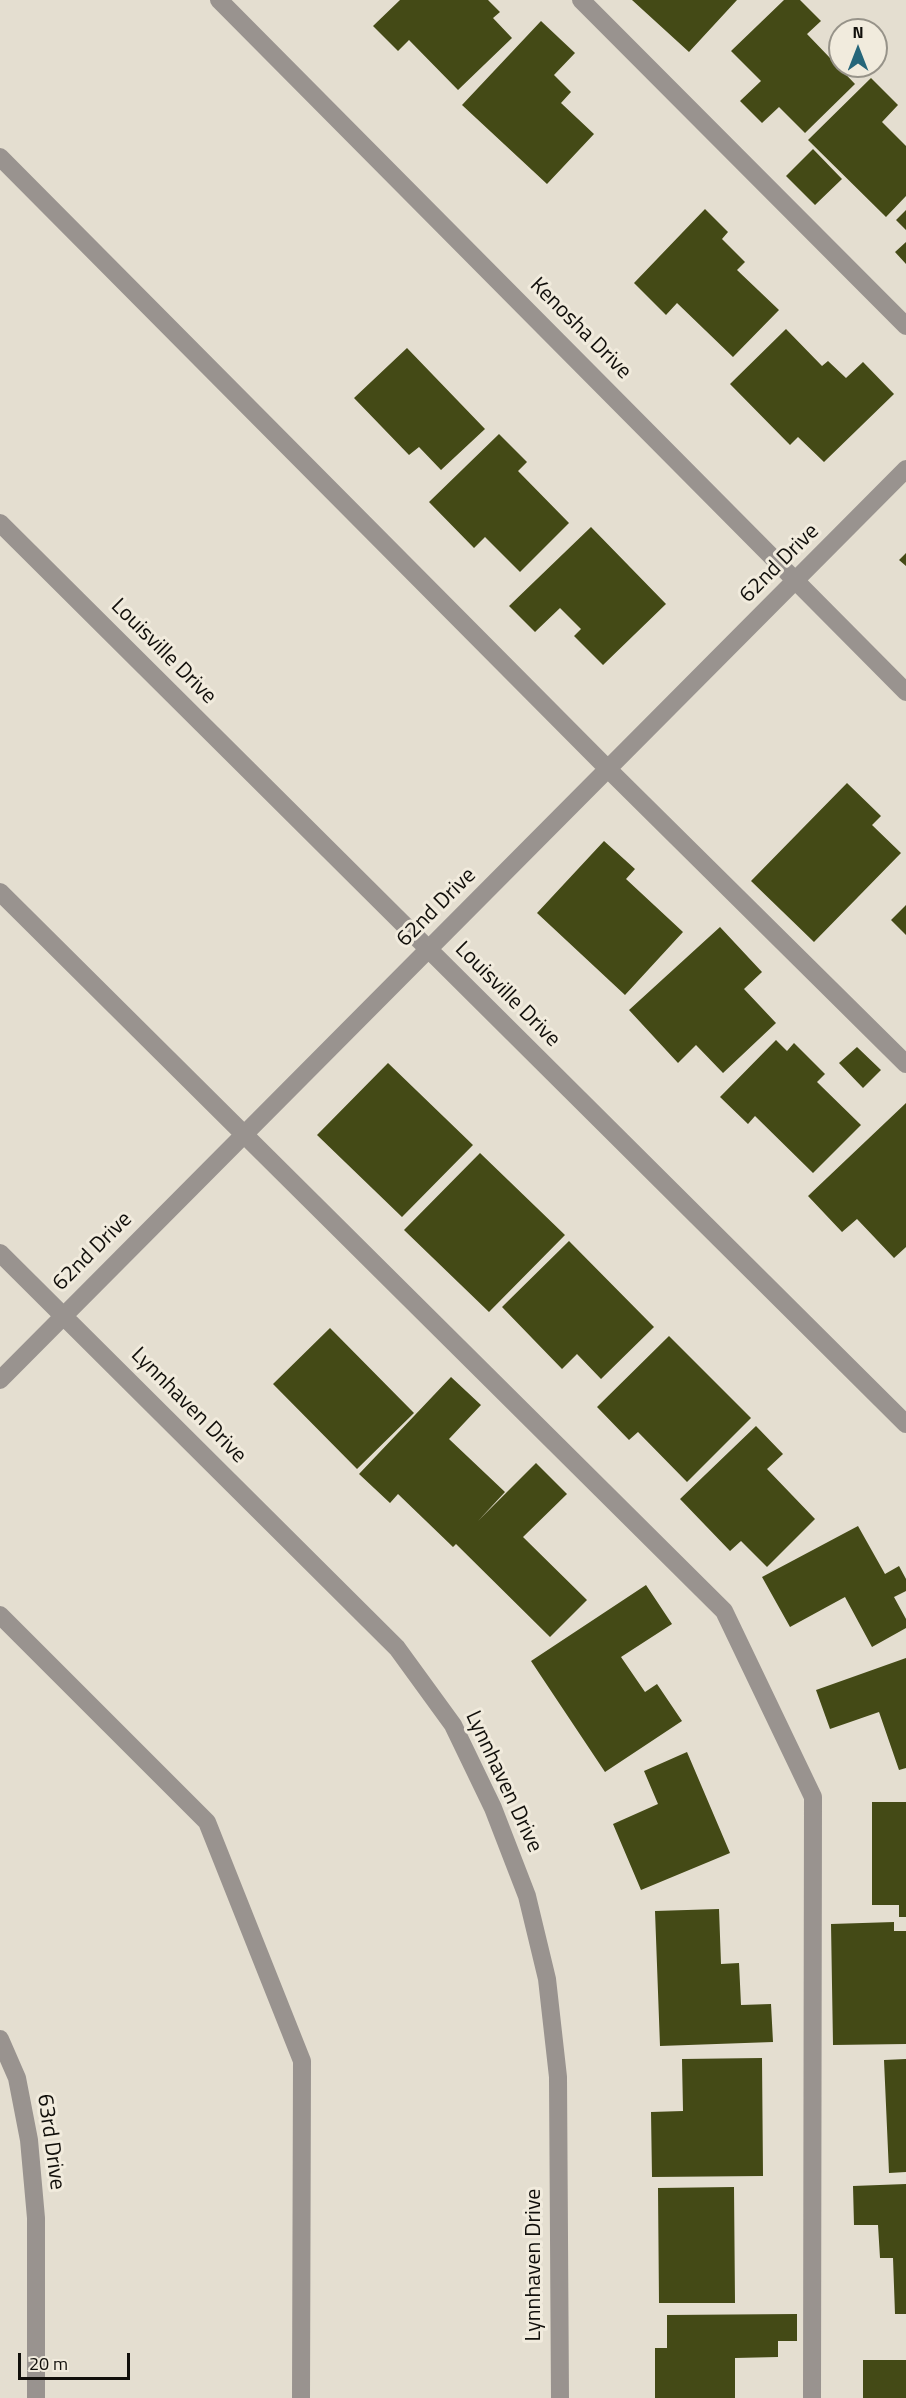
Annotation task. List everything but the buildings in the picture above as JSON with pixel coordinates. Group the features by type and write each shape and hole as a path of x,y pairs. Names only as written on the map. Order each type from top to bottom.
{"street":[{"name":"Kenosha Drive","path":"219,0 906,692"},
{"path":"581,0 906,326"},
{"path":"0,157 609,770 906,1064"},
{"name":"62nd Drive","path":"0,1380 906,469"},
{"name":"Louisville Drive","path":"0,523 906,1424"},
{"path":"0,892 724,1611 813,1797 812,2398"},
{"name":"Lynnhaven Drive","path":"0,1253 397,1648 453,1725 494,1808 527,1896 549,2001 558,2077 560,2398"},
{"path":"0,1615 207,1822 303,2061 301,2398"},
{"name":"63rd Drive","path":"0,2040 17,2078 29,2140 36,2218 36,2398"}]}
